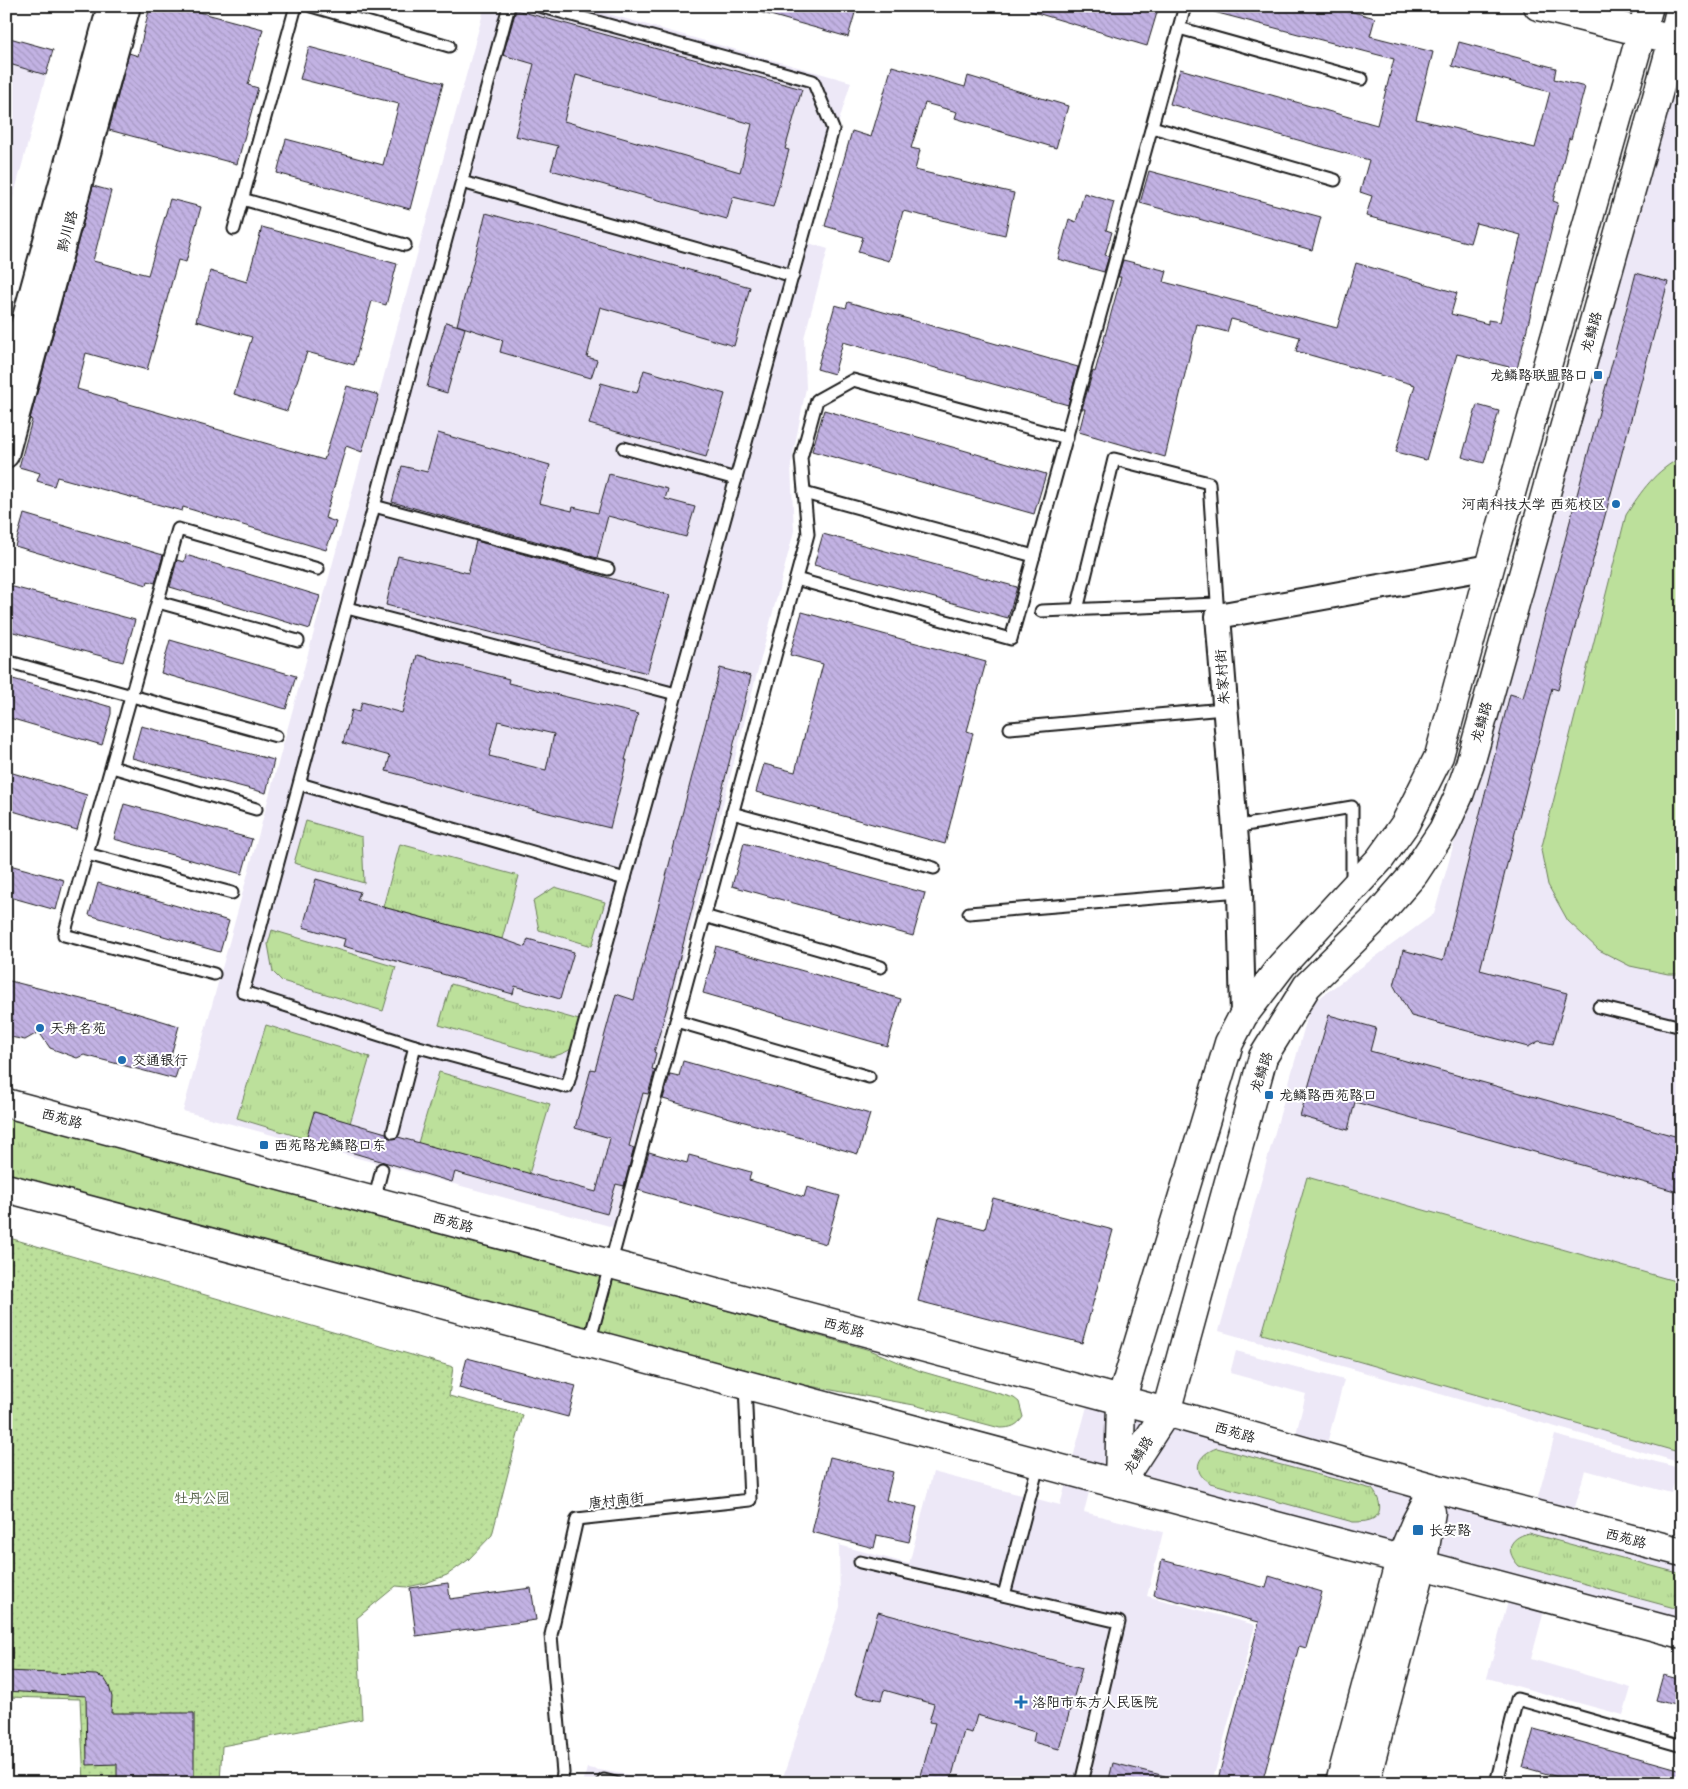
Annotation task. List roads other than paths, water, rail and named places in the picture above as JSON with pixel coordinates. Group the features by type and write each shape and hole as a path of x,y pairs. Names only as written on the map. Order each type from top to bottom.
{"main road":[{"path":"1538,6 1646,19 1677,42"},
{"name":"龙鳞路","path":"1119,1484 1166,1412 1263,1057 1307,986 1372,922 1414,874 1443,830 1461,787 1677,42 1676,9"},
{"name":"龙鳞路","path":"1119,1484 1121,1401 1229,1043 1243,1016 1282,965 1380,859 1405,824 1439,756 1490,566 1646,19"},
{"name":"西苑路","path":"6,1103 1166,1412 1434,1488 1682,1552"},
{"path":"6,1188 1682,1634"},
{"path":"1365,1783 1411,1563 1416,1522 1434,1488"},
{"path":"1340,1783 1411,1563"}],"street":[{"name":"黔川路","path":"6,387 110,6"},
{"name":"黔川路","path":"6,455 128,6"},
{"path":"1217,610 1490,566"},
{"name":"朱家村街","path":"1217,610 1240,891 1243,1016"}],"lane":[{"path":"234,230 296,6"},
{"path":"311,6 449,46"},
{"path":"509,6 244,992 414,1046 567,1087 833,129 813,82 539,6"},
{"path":"796,579 1011,639 1185,6"},
{"path":"1179,28 1362,79"},
{"path":"1152,127 1335,180"},
{"path":"462,182 793,276"},
{"path":"242,199 405,245"},
{"path":"589,1343 808,534 801,458 817,400 853,380 1067,438"},
{"path":"624,448 736,479"},
{"path":"1041,611 1217,610 1209,483 1114,459 1077,610"},
{"path":"804,493 1034,556"},
{"path":"374,506 608,569"},
{"path":"214,974 64,936 178,529 318,569"},
{"path":"158,602 298,641"},
{"path":"347,608 676,694"},
{"path":"6,661 276,736"},
{"path":"1010,728 1224,709"},
{"path":"112,767 256,809"},
{"path":"300,784 625,879"},
{"path":"1234,827 1352,806 1352,891"},
{"path":"732,813 934,868"},
{"path":"87,854 232,893"},
{"path":"969,913 1240,891"},
{"path":"704,916 881,967"},
{"path":"1599,1007 1682,1028"},
{"path":"676,1021 869,1077"},
{"path":"393,1132 414,1046"},
{"path":"374,1201 382,1169"},
{"name":"唐村南街","path":"561,1783 563,1773 551,1634 578,1519 750,1500 745,1384"},
{"path":"1004,1595 1039,1462"},
{"path":"860,1562 1119,1622 1081,1783"},
{"path":"1496,1783 1516,1700 1682,1746"}],"place":[{"name":"龙鳞路联盟路口","path":"1598,375"},
{"name":"河南科技大学 西苑校区","path":"1616,504"},
{"name":"天舟名苑","path":"40,1028"},
{"name":"交通银行","path":"122,1060"},
{"name":"龙鳞路西苑路口","path":"1269,1095"},
{"name":"西苑路龙鳞路口东","path":"264,1145"},
{"name":"长安路","path":"1418,1530"},
{"name":"洛阳市东方人民医院","path":"1021,1702"}],"park label":[{"name":"牡丹公园","path":"202,1498"}]}
